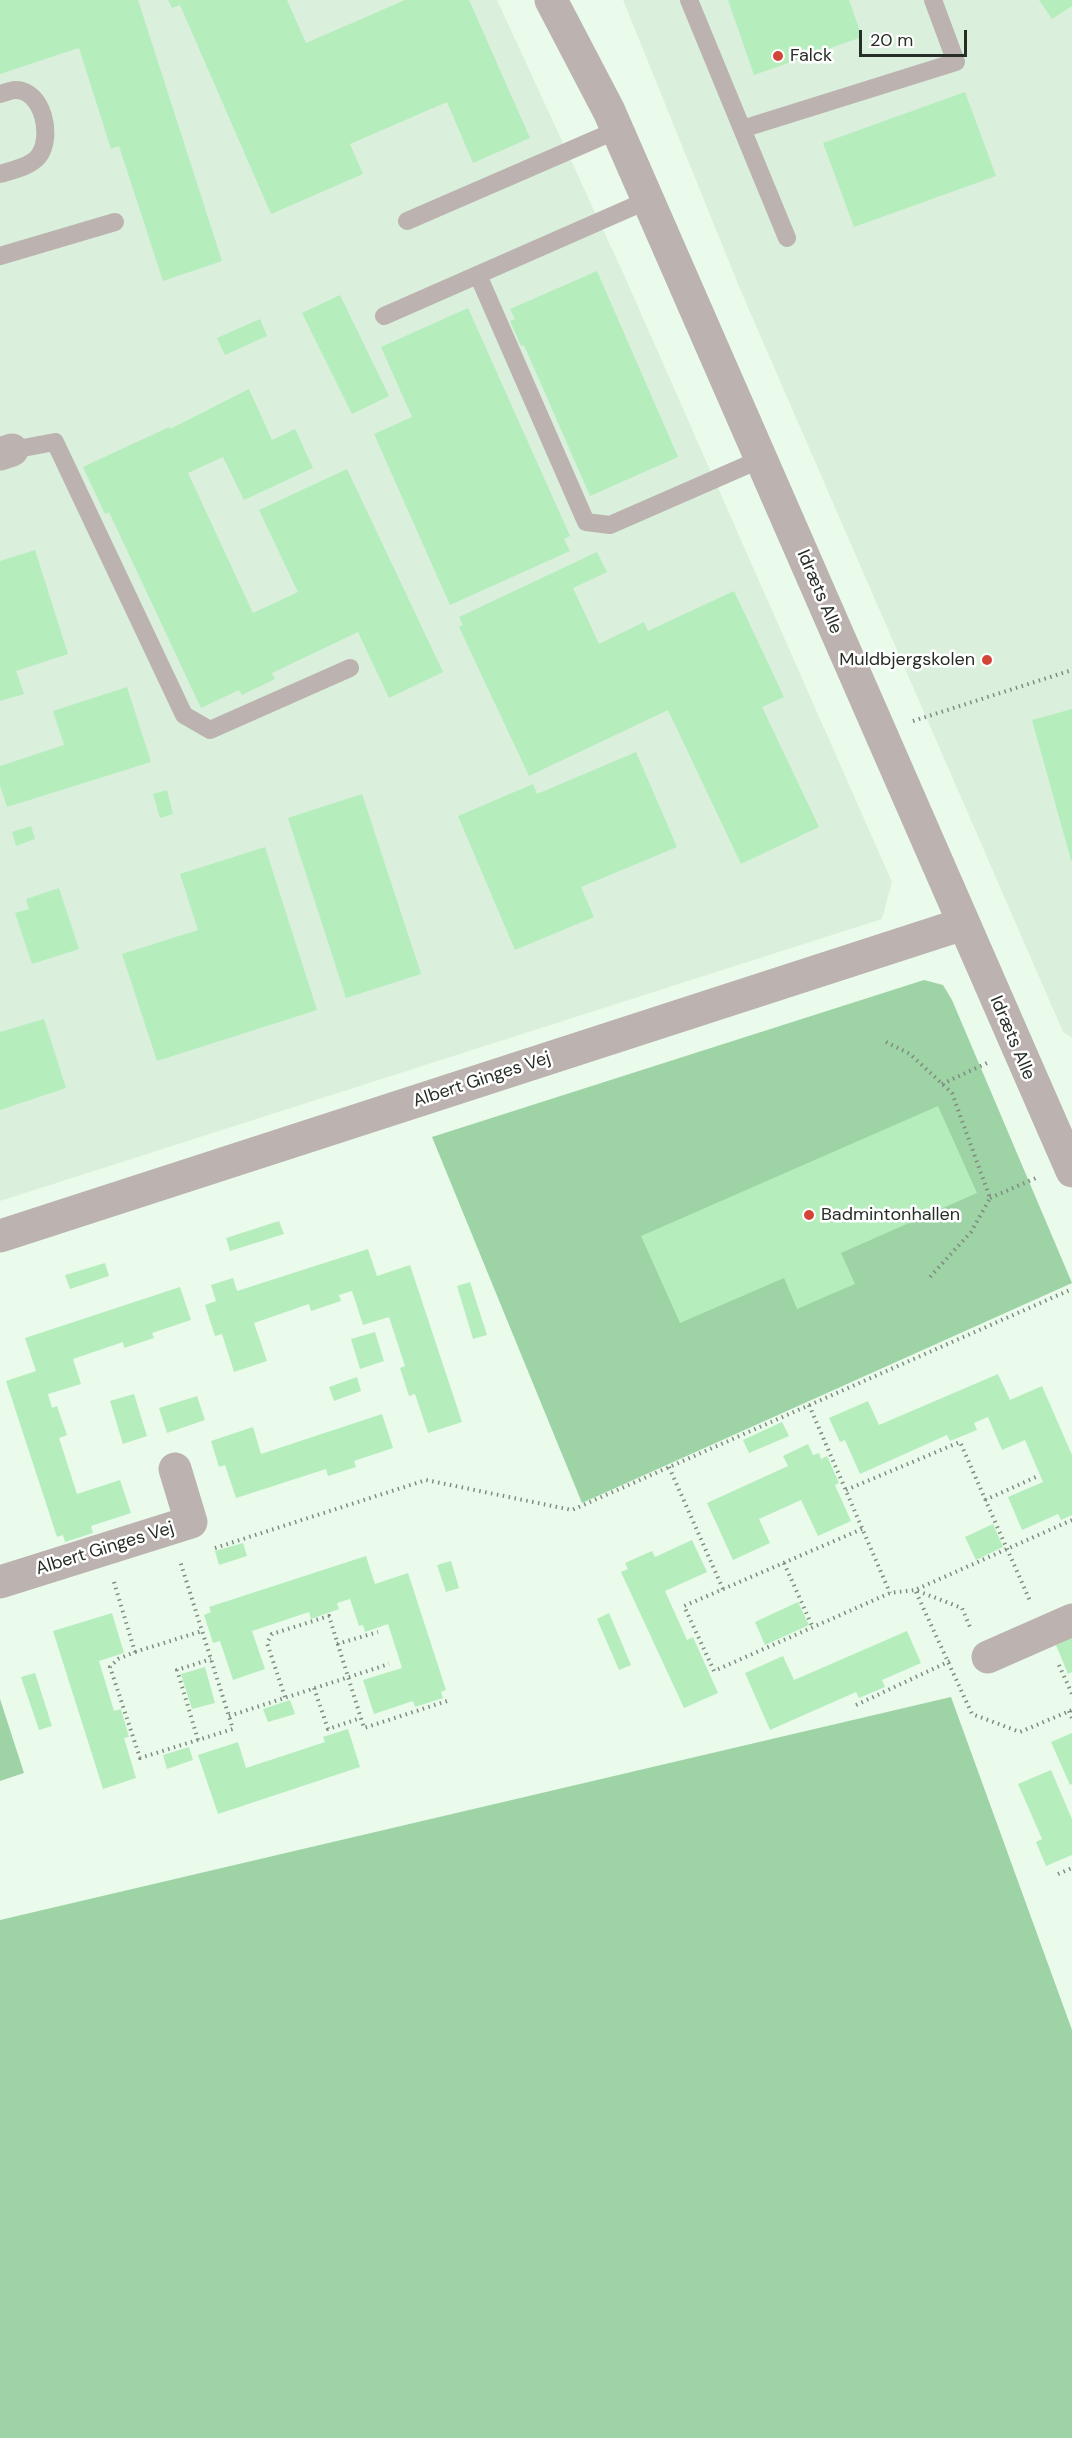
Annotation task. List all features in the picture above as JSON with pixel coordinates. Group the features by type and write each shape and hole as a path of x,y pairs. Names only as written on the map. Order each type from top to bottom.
{"street":[{"name":"Idræts Alle","path":"551,0 614,121"},
{"name":"Idræts Alle","path":"572,0 614,121 1018,1050 1060,1114 1070,1167"},
{"name":"Albert Ginges Vej","path":"0,1236 963,924"},
{"name":"Albert Ginges Vej","path":"0,1581 191,1522 175,1469"},
{"path":"984,1652 1058,1626"}],"lane":[{"path":"689,0 787,238"},
{"path":"742,129 956,62 933,0"},
{"path":"0,94 15,90 29,94 42,111 46,133 39,156 24,167 0,174"},
{"path":"407,220 614,121"},
{"path":"384,316 648,200"},
{"path":"0,256 115,222"},
{"path":"478,275 586,522 610,525 761,459"},
{"path":"6,452 55,442 184,715 210,730 350,668"}],"path":[{"path":"880,732 1072,670"},
{"path":"886,1042 910,1054 951,1093 990,1198"},
{"path":"942,1084 1018,1050"},
{"path":"929,1278 970,1232 990,1198 1070,1167"},
{"path":"213,1549 426,1480 572,1510 1072,1289"},
{"path":"809,1405 890,1593"},
{"path":"846,1490 960,1442 985,1500 1058,1626 1072,1694"},
{"path":"669,1467 723,1589"},
{"path":"985,1500 1036,1477"},
{"path":"856,1704 984,1652 962,1608 915,1590 890,1593 714,1671 684,1606 862,1529"},
{"path":"169,1563 191,1556"},
{"path":"180,1560 233,1729 140,1758 110,1667 118,1659 135,1652 202,1631"},
{"path":"784,1563 813,1628"},
{"path":"102,1585 125,1578"},
{"path":"114,1581 135,1652"},
{"path":"285,1698 267,1643 272,1634 329,1616 364,1728 447,1701"},
{"path":"337,1644 378,1632"},
{"path":"198,1740 177,1670 211,1659"},
{"path":"229,1716 389,1664"},
{"path":"314,1688 328,1729 361,1718"},
{"path":"1069,1711 1072,1718"},
{"path":"1058,1874 1072,1868"}],"shaded area":[{"path":"0,0 497,0 624,275 892,882 882,919 0,1201"},
{"name":"Muldbjergskolen","path":"623,0 1072,0 1072,1038 1063,1032 740,289"}],"green space":[{"path":"924,980 943,985 952,1000 1072,1283 582,1503 432,1137"},
{"path":"951,1697 1072,2030 1072,2438 0,2438 0,1920"},
{"path":"0,1699 24,1773 0,1781"}],"building":[{"path":"0,0 138,0 222,261 163,281 119,146 111,149 79,48 0,74"},
{"path":"168,0 287,0 306,43 405,0 469,0 530,138 473,163 447,102 350,144 363,174 271,214 180,5 172,8"},
{"name":"Falck","path":"728,0 849,0 862,37 754,75"},
{"path":"1039,0 1072,0 1072,6 1052,19"},
{"path":"965,92 996,176 854,227 823,143"},
{"path":"597,271 678,457 590,496 524,345 521,346 510,321 515,319 510,309"},
{"path":"340,295 389,396 352,414 302,313"},
{"path":"468,308 570,536 564,539 570,551 450,605 374,434 412,417 381,347"},
{"path":"260,319 267,336 225,355 217,338"},
{"path":"249,389 272,440 295,429 313,468 244,500 223,457 188,473 253,613 298,592 259,510 347,469 443,672 389,698 358,632 272,673 275,679 242,695 239,690 201,708 109,512 105,514 83,467 169,427 170,429"},
{"path":"35,550 68,654 16,671 24,694 0,701 0,561"},
{"path":"597,552 607,572 573,588 599,644 644,622 648,631 734,591 784,697 762,707 819,827 741,864 668,710 529,776 459,627 463,625 459,617"},
{"path":"127,687 151,762 7,807 0,785 0,766 64,745 53,711"},
{"path":"1072,709 1072,860 1071,860 1032,720"},
{"path":"636,752 677,847 581,887 594,917 515,950 458,816 533,784 537,794"},
{"path":"167,790 173,814 160,818 153,794"},
{"path":"362,794 421,974 346,998 288,818"},
{"path":"31,826 35,839 16,846 12,832"},
{"path":"265,847 317,1010 157,1061 122,954 198,930 180,874"},
{"path":"59,888 79,949 32,964 15,913 29,909 26,899"},
{"path":"44,1019 66,1088 0,1110 0,1032"},
{"name":"Badmintonhallen","path":"938,1106 977,1193 841,1253 855,1284 797,1309 784,1278 680,1323 641,1236"},
{"path":"279,1221 284,1234 230,1251 226,1238"},
{"path":"368,1249 377,1276 410,1265 462,1422 428,1433 415,1394 409,1396 400,1368 405,1366 389,1317 363,1325 352,1291 339,1295 341,1301 311,1311 309,1304 254,1323 267,1361 234,1372 222,1334 215,1336 205,1305 216,1301 211,1285 233,1278 237,1291"},
{"path":"105,1263 109,1276 70,1289 65,1275"},
{"path":"470,1282 487,1335 473,1339 457,1286"},
{"path":"180,1287 191,1320 152,1333 154,1338 124,1348 123,1342 73,1359 81,1384 48,1394 52,1408 57,1406 67,1435 59,1438 77,1494 120,1480 131,1513 91,1526 93,1533 65,1542 63,1535 57,1537 6,1381 36,1371 25,1338"},
{"path":"375,1332 384,1361 360,1369 351,1339"},
{"path":"998,1374 1010,1400 1042,1386 1072,1455 1072,1515 1061,1520 1058,1514 1022,1530 1008,1497 1043,1482 1025,1440 1002,1450 988,1417 974,1423 977,1430 950,1441 947,1435 860,1474 845,1440 840,1442 829,1418 868,1401 879,1425"},
{"path":"357,1377 361,1391 334,1401 329,1387"},
{"path":"134,1394 147,1436 123,1444 110,1401"},
{"path":"197,1396 205,1420 167,1433 159,1408"},
{"path":"382,1414 393,1448 354,1461 356,1467 328,1476 326,1469 236,1498 225,1465 219,1467 211,1441 253,1427 261,1454"},
{"path":"782,1422 789,1436 749,1453 743,1440"},
{"path":"808,1444 813,1455 819,1453 821,1459 827,1456 839,1483 835,1485 851,1521 818,1536 801,1500 759,1519 770,1543 733,1560 707,1503 788,1466 783,1456"},
{"path":"993,1524 1003,1547 976,1560 965,1537"},
{"path":"692,1540 707,1572 665,1591 687,1640 693,1637 718,1693 684,1708 621,1572 628,1569 625,1563 652,1551 655,1557"},
{"path":"243,1543 247,1556 219,1565 215,1551"},
{"path":"366,1556 375,1584 408,1573 446,1690 441,1692 443,1698 415,1707 413,1701 374,1714 363,1680 402,1668 388,1624 365,1632 363,1625 359,1626 350,1599 337,1603 339,1609 311,1619 309,1612 252,1631 265,1669 233,1680 220,1641 213,1643 204,1615 211,1612 209,1607"},
{"path":"451,1561 459,1588 446,1592 437,1565"},
{"path":"798,1602 809,1625 765,1645 755,1622"},
{"path":"112,1613 124,1653 99,1661 114,1711 121,1709 129,1737 124,1738 136,1778 103,1789 53,1631"},
{"path":"609,1613 631,1665 619,1670 597,1619"},
{"path":"907,1631 921,1663 882,1680 885,1687 859,1698 856,1692 770,1730 745,1673 783,1656 794,1680"},
{"path":"1072,1637 1072,1672 1068,1674 1056,1645"},
{"path":"205,1667 215,1703 192,1709 181,1674"},
{"path":"35,1673 52,1726 39,1730 21,1677"},
{"path":"290,1700 295,1714 268,1722 263,1709"},
{"path":"348,1729 360,1767 218,1814 198,1755 238,1742 246,1768 325,1742 323,1737"},
{"path":"1072,1733 1072,1784 1070,1785 1051,1742"},
{"path":"189,1747 193,1760 167,1769 163,1755"},
{"path":"1051,1770 1072,1819 1072,1855 1046,1866 1036,1842 1042,1839 1018,1784"}],"place":[{"name":"Falck","path":"778,56"},
{"name":"Muldbjergskolen","path":"987,660"},
{"name":"Badmintonhallen","path":"809,1215"}]}
